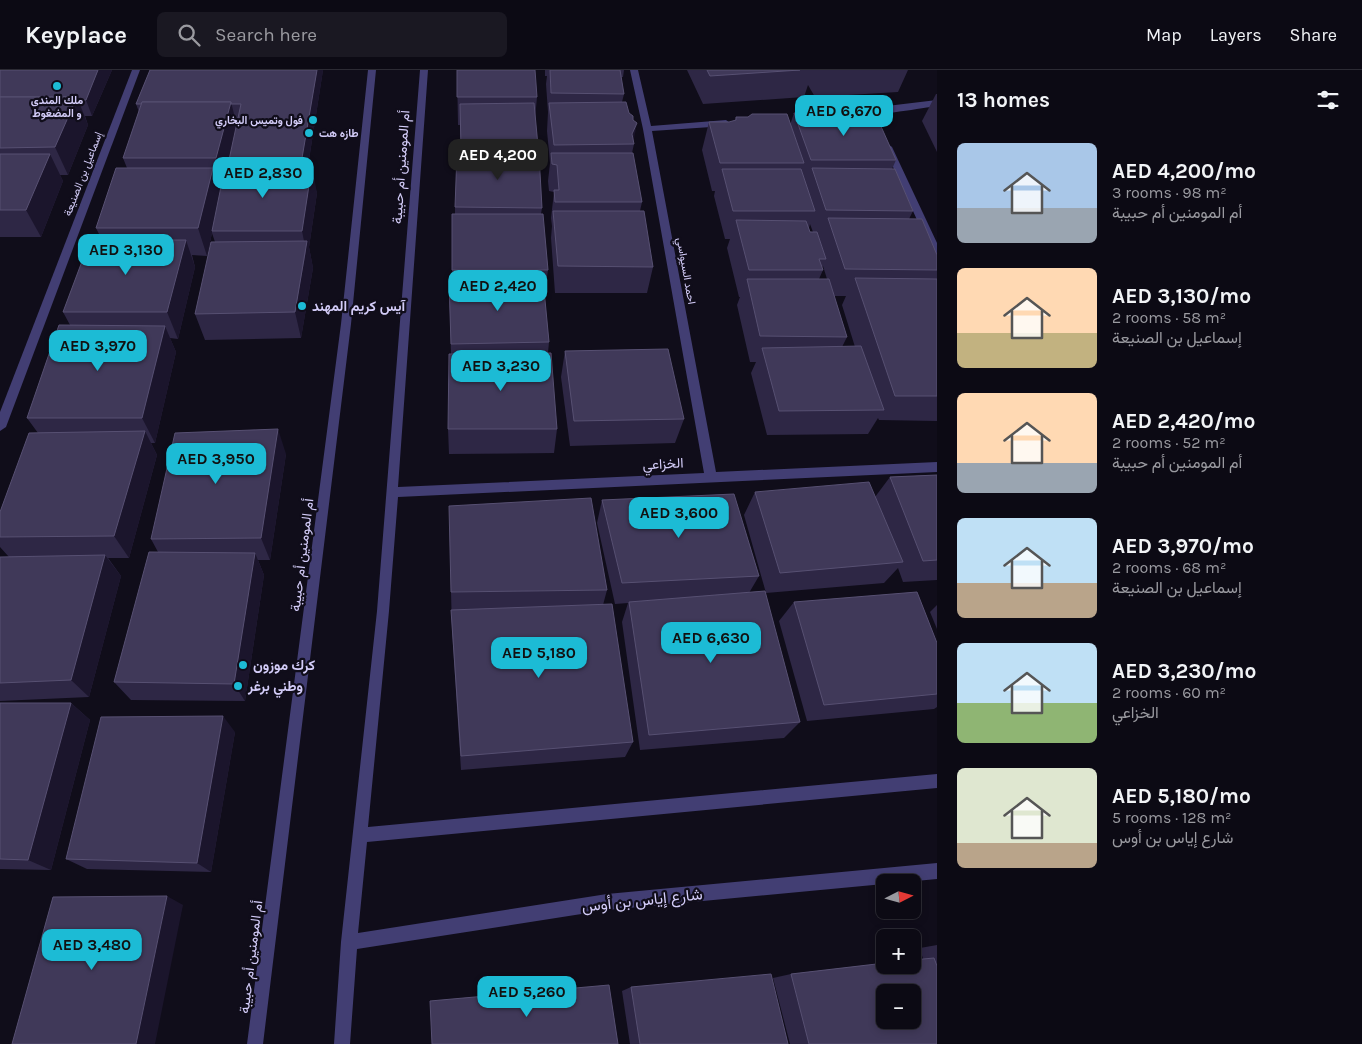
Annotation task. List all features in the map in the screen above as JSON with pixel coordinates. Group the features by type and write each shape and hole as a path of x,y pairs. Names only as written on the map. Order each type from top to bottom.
{"street":[{"name":"إسماعيل بن الصنيعة","path":"0,427 136,70"},
{"name":"أم المومنين أم حبيبة","path":"255,1044 346,324 372,70"},
{"name":"أم المومنين أم حبيبة","path":"342,1044 349,942 383,611 424,70"},
{"name":"احمد السيواسي","path":"634,70 647,129 711,477"},
{"path":"834,115 875,117 937,102"},
{"path":"647,129 735,122"},
{"path":"885,139 937,253"},
{"name":"الخزاعي","path":"391,492 937,467"},
{"path":"361,835 937,782"},
{"name":"شارع إياس بن أوس","path":"349,942 608,902 937,871"}],"building":[{"path":"0,70 98,70 86,100 78,100 77,97 0,97"},
{"path":"150,70 317,70 302,158 229,160 241,104 231,104 231,102 142,102 142,104 136,104"},
{"path":"457,70 535,70 537,97 457,97"},
{"path":"550,70 620,70 624,94 551,93"},
{"path":"707,70 800,70 710,76"},
{"path":"0,97 77,97 55,147 0,148"},
{"path":"142,102 231,102 216,158 123,158"},
{"path":"626,102 629,113 637,123 632,134 634,144 554,145 549,103"},
{"path":"534,103 538,146 461,147 460,104"},
{"path":"794,113 875,113 896,160 811,160"},
{"path":"752,114 787,114 804,163 720,163 709,122 729,122 736,120 736,117 748,117"},
{"path":"551,153 633,153 642,202 555,202 554,190 559,190 557,165 552,164"},
{"path":"0,154 50,154 26,210 0,210"},
{"path":"457,154 539,155 542,208 455,207"},
{"path":"312,166 302,231 212,231 225,167"},
{"path":"116,168 213,168 198,228 96,228"},
{"path":"812,168 895,169 913,211 826,210"},
{"path":"722,169 801,169 815,211 733,211"},
{"path":"553,211 644,211 653,267 558,266"},
{"path":"452,214 543,214 548,270 452,270"},
{"path":"828,218 922,219 937,255 937,270 845,269"},
{"path":"736,220 806,221 810,232 817,232 826,259 819,259 823,270 749,270"},
{"path":"90,240 186,240 167,312 63,312"},
{"path":"307,241 295,312 195,314 211,242"},
{"path":"855,278 937,279 937,396 895,396"},
{"path":"543,279 549,342 451,344 449,281"},
{"path":"747,279 829,279 847,337 760,336"},
{"path":"59,325 165,326 142,418 27,418"},
{"path":"861,346 884,410 779,411 762,348"},
{"path":"668,349 684,419 574,421 565,351"},
{"path":"551,353 557,429 448,429 449,354"},
{"path":"278,429 261,538 151,539 175,433"},
{"path":"145,431 114,536 0,537 0,512 29,433"},
{"path":"937,475 937,560 923,561 890,477"},
{"path":"869,482 903,562 780,573 755,492"},
{"path":"734,494 759,576 622,583 602,500"},
{"path":"591,498 607,590 451,592 449,506"},
{"path":"149,552 255,553 234,684 114,682"},
{"path":"105,555 71,680 0,683 0,557"},
{"path":"765,591 800,722 649,735 629,602"},
{"path":"917,592 937,643 937,694 824,705 794,602"},
{"path":"612,604 633,742 461,756 451,610"},
{"path":"0,703 71,703 28,860 0,859"},
{"path":"223,716 197,863 66,859 101,717"},
{"path":"167,896 136,1044 12,1044 53,897"},
{"path":"934,958 937,966 937,1044 809,1044 791,974 876,964 876,974 921,974 921,959"},
{"path":"771,974 788,1044 640,1044 631,987"},
{"path":"609,985 618,1044 432,1044 430,1001"}],"place":[{"name":"ملك المندي و المضغوط","path":"57,86"},
{"name":"فول وتميس البخاري","path":"313,120"},
{"name":"طازه هت","path":"309,133"},
{"name":"آيس كريم المهند","path":"302,306"},
{"name":"كرك موزون","path":"243,665"},
{"name":"وطني برغر","path":"238,686"}]}
